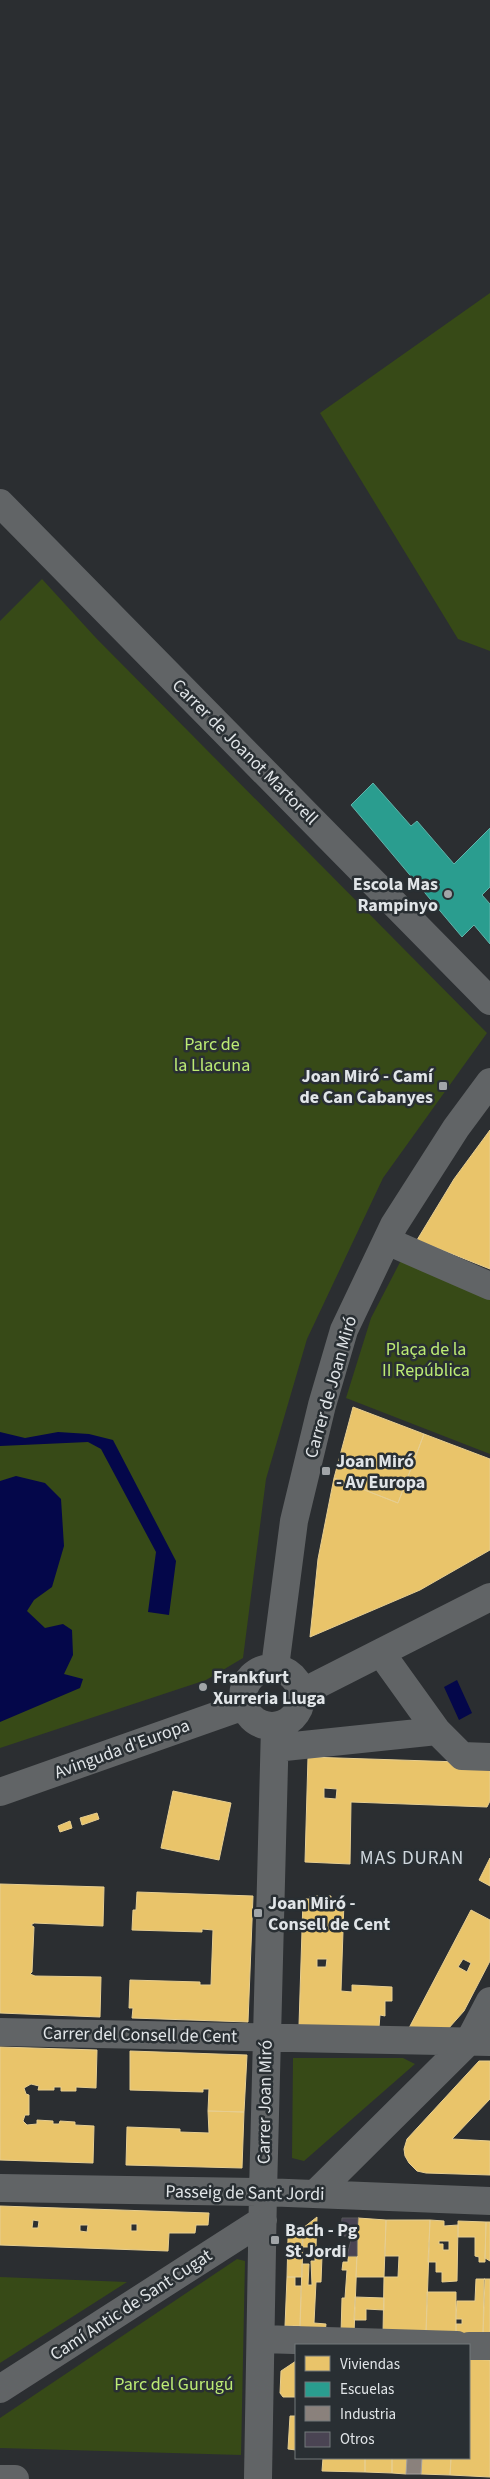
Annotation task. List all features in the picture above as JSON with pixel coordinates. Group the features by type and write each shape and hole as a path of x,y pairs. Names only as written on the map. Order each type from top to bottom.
{"street":[{"name":"Carrer de Joanot Martorell","path":"0,503 490,1001"},
{"name":"Carrer de Joan Miró","path":"275,1667 294,1521 322,1405 344,1330 387,1241 456,1128 490,1082"},
{"path":"387,1241 490,1286"},
{"path":"301,1693 490,1597"},
{"path":"381,1653 437,1731 462,1756 490,1757"},
{"path":"275,1737 282,1724 295,1714 301,1703 301,1693 298,1684 290,1673 275,1667 256,1672 248,1679 243,1690 244,1706 252,1719 262,1724 275,1737 437,1731"},
{"name":"Avinguda d'Europa","path":"0,1792 244,1706"},
{"name":"Carrer Joan Miró","path":"258,2479 262,2339 263,2192 275,1737"},
{"path":"314,2194 480,2041 490,2001"},
{"name":"Carrer del Consell de Cent","path":"0,2032 480,2041"},
{"name":"Passeig de Sant Jordi","path":"0,2188 263,2192 490,2201"},
{"name":"Camí Antic de Sant Cugat","path":"0,2389 263,2220"},
{"path":"262,2339 424,2344"},
{"path":"470,2346 490,2346"},
{"path":"0,2479 15,2479"}],"green space":[{"path":"490,293 490,651 458,639 320,413"},
{"name":"Parc de la Llacuna","path":"42,579 96,638 487,1033 383,1178 307,1339 266,1479 243,1658 206,1680 0,1748 0,621"},
{"name":"Plaça de la II República","path":"410,1243 490,1275 490,1454 346,1398 371,1318"},
{"path":"293,2058 403,2058 415,2064 304,2161 292,2158"},
{"name":"Parc del Gurugú","path":"237,2259 245,2261 241,2455 0,2448 0,2418"},
{"path":"0,2277 127,2282 0,2363"}],"shaded area":[{"path":"0,1432 25,1438 58,1432 89,1434 113,1440 176,1561 169,1615 148,1612 156,1552 101,1449 88,1442 0,1446"},
{"path":"16,1476 45,1483 61,1499 64,1546 52,1587 34,1600 27,1611 45,1628 63,1624 72,1630 73,1655 64,1674 83,1679 80,1688 0,1722 0,1481"},
{"path":"457,1680 472,1713 459,1720 444,1687"}],"building: Viviendas":[{"path":"490,1130 490,1269 417,1240 454,1179"},
{"path":"353,1407 424,1434 398,1503 334,1478"},
{"path":"424,1434 490,1459 490,1550 420,1590 310,1637 318,1559 334,1478 398,1503"},
{"path":"308,1757 490,1763 490,1801 487,1807 351,1802 350,1864 305,1862","holes":["324,1788 337,1789 336,1799 324,1798"]},
{"path":"173,1791 231,1803 219,1860 161,1848"},
{"path":"97,1813 99,1819 82,1825 80,1818"},
{"path":"70,1821 72,1828 60,1832 58,1826"},
{"path":"490,1858 490,1886 479,1880"},
{"path":"0,1884 104,1887 103,1926 34,1923 31,1925 34,1927 32,1972 30,1974 35,1976 101,1977 100,2017 0,2013"},
{"path":"137,1892 253,1896 248,2022 132,2018 133,2008 129,2008 130,1980 200,1982 200,1985 211,1985 213,1930 202,1929 202,1932 132,1930 133,1910 136,1910"},
{"path":"310,1896 331,1896 331,1900 344,1901 341,1991 352,1992 352,1985 392,1987 392,2001 385,2001 385,2016 380,2015 379,2027 299,2025 303,1899 310,1899","holes":["317,1959 327,1959 326,1967 317,1967"]},
{"path":"471,1910 490,1920 490,1961 464,2011 448,2029 409,2028","holes":["463,1959 471,1963 467,1972 458,1967"]},
{"path":"0,2047 97,2050 96,2088 76,2087 76,2091 61,2091 61,2087 54,2087 54,2090 38,2090 39,2086 31,2084 24,2088 26,2094 29,2095 29,2115 25,2115 23,2121 27,2125 37,2124 37,2120 53,2121 53,2124 59,2124 60,2121 75,2122 75,2125 94,2126 93,2163 0,2160"},
{"path":"130,2051 247,2055 244,2112 208,2111 209,2089 203,2089 203,2092 130,2090"},
{"path":"479,2061 490,2061 490,2099 452,2139 490,2141 490,2175 426,2173 417,2171 405,2156 404,2149 407,2139"},
{"path":"208,2111 244,2112 242,2168 126,2165 127,2127 180,2129 180,2132 209,2133"},
{"path":"0,2206 209,2213 208,2225 196,2225 195,2233 169,2233 168,2251 0,2245","holes":["33,2220 39,2221 38,2228 32,2228","131,2224 137,2224 137,2231 131,2231","80,2225 88,2225 87,2232 80,2231"]},
{"path":"317,2217 316,2247 302,2247 303,2228"},
{"path":"358,2218 386,2220 384,2277 356,2277"},
{"path":"386,2220 430,2220 426,2335 383,2334 384,2277 398,2277 399,2256 385,2256"},
{"path":"430,2220 444,2221 444,2226 458,2225 457,2281 442,2282 442,2272 436,2272 436,2262 428,2262","holes":["439,2241 449,2241 449,2250 443,2250 443,2244 439,2244"]},
{"path":"458,2221 486,2222 485,2262 479,2262 479,2257 475,2256 475,2237 458,2237"},
{"path":"486,2222 490,2222 490,2261 485,2258"},
{"path":"298,2231 303,2232 302,2277 287,2277 288,2238"},
{"path":"315,2255 322,2256 321,2282 316,2282 314,2323 326,2324 325,2333 300,2332 302,2264 309,2264 308,2285 312,2285 311,2261 315,2261"},
{"path":"348,2256 357,2256 354,2334 341,2334 342,2298 345,2298 347,2270 342,2270 343,2262 348,2262"},
{"path":"287,2277 295,2277 295,2286 301,2286 300,2326 285,2326"},
{"path":"476,2279 485,2279 483,2336 456,2335 456,2324 462,2324 462,2319 456,2319 457,2301 475,2301"},
{"path":"484,2279 490,2279 490,2336 483,2336"},
{"path":"427,2292 456,2292 456,2335 426,2335"},
{"path":"355,2297 384,2298 384,2310 366,2309 366,2320 354,2320"},
{"path":"470,2359 490,2360 490,2477 450,2475 451,2459 470,2459"},
{"path":"295,2362 295,2397 283,2397 280,2393 281,2371"},
{"path":"290,2416 295,2416 295,2450 288,2449"},
{"path":"323,2459 365,2459 365,2472 322,2471"},
{"path":"365,2459 392,2459 392,2473 365,2472"},
{"path":"392,2459 407,2459 406,2474 392,2473"},
{"path":"422,2459 451,2459 450,2475 421,2474"}],"building: Escuelas":[{"path":"373,783 411,826 417,821 454,864 490,828 490,887 482,895 490,904 490,944 474,925 462,937 351,805"}],"building: Industria":[{"path":"407,2459 422,2459 421,2474 406,2474"}],"building: Otros":[{"path":"342,2218 358,2218 357,2236 341,2236"},
{"path":"351,2240 357,2240 357,2256 347,2256"}],"place":[{"name":"Escola Mas Rampinyo","path":"448,894"},
{"name":"Joan Miró - Camí de Can Cabanyes","path":"443,1086"},
{"name":"Joan Miró - Av Europa","path":"326,1471"},
{"name":"Frankfurt Xurreria Lluga","path":"203,1687"},
{"name":"Joan Miró - Consell de Cent","path":"258,1913"},
{"name":"Bach - Pg St Jordi","path":"275,2240"}],"district":[{"name":"MAS DURAN","path":"412,1858"}]}
